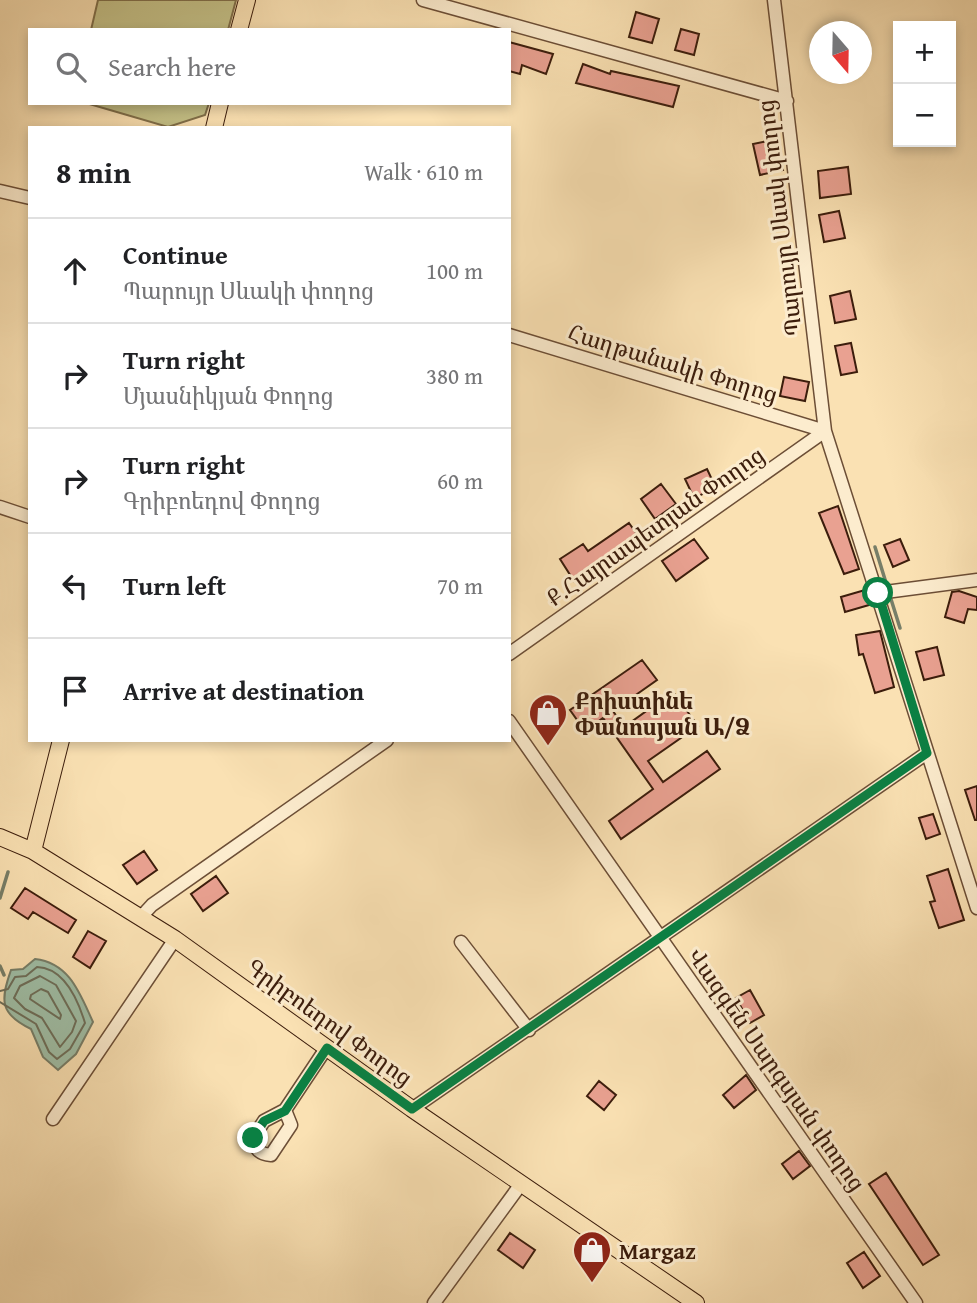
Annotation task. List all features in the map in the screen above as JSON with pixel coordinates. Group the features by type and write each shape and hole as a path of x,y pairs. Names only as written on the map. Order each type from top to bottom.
{"main road":[{"path":"240,28 247,0"},
{"path":"33,851 60,742"},
{"name":"Գրիբոեդով Փողոց","path":"0,837 33,851 175,939 412,1109 696,1303"}],"street":[{"path":"423,0 787,101"},
{"name":"Պարույր Սևակ փողոց","path":"774,0 825,431 977,908"},
{"path":"0,191 28,198"},
{"name":"Հաղթանակի Փողոց","path":"511,336 825,431"},
{"name":"Ք.Հայրապետյան Փողոց","path":"511,653 825,431"},
{"path":"0,507 28,516"},
{"path":"878,593 977,580"},
{"name":"Վազգեն Սարգսյան փողոց","path":"511,724 916,1303"},
{"path":"140,918 152,905 384,742"},
{"path":"412,1109 927,753"},
{"path":"53,1119 175,939"},
{"path":"461,942 529,1030"},
{"path":"285,1111 327,1048"},
{"path":"434,1303 521,1184"}],"shaded area":[{"path":"98,0 236,0 229,28 91,28"},
{"path":"93,105 208,105 205,115 165,126"}],"water":[{"path":"35,959 47,962 65,973 78,991 93,1022 76,1054 58,1070 43,1057 31,1029 13,1018 5,1006 5,990 11,970 23,969"}],"building":[{"path":"636,12 659,19 652,43 629,37"},
{"path":"681,29 699,34 694,55 675,50"},
{"path":"511,43 553,54 546,74 522,65 520,74 511,72"},
{"path":"583,64 610,74 611,71 679,86 673,107 576,83"},
{"path":"777,139 783,170 760,175 753,144"},
{"path":"848,167 851,194 820,198 818,171"},
{"path":"839,211 845,238 824,242 819,215"},
{"path":"850,291 856,319 835,323 830,296"},
{"path":"851,343 857,372 841,375 835,346"},
{"path":"784,377 809,382 805,401 780,396"},
{"path":"707,469 716,488 694,498 685,479"},
{"path":"661,484 676,504 655,519 641,499"},
{"path":"838,506 859,569 844,574 819,513"},
{"path":"629,523 639,537 574,581 560,559 583,544 588,551"},
{"path":"694,539 708,558 676,581 662,561"},
{"path":"900,539 909,560 893,567 884,545"},
{"path":"865,590 869,605 845,612 841,597"},
{"path":"959,591 977,597 977,610 968,609 964,623 945,617 952,592"},
{"path":"880,631 894,687 875,693 863,654 859,655 856,635"},
{"path":"937,647 944,675 924,680 916,652"},
{"path":"642,660 657,680 613,711 624,727 673,692 698,726 648,761 663,782 707,751 720,769 621,839 609,821 653,789 603,718 585,731 570,710"},
{"path":"977,786 977,820 975,820 965,790"},
{"path":"933,814 940,834 926,839 919,818"},
{"path":"144,851 157,870 137,884 123,865"},
{"path":"948,869 964,920 939,928 930,902 935,901 927,876"},
{"path":"216,876 228,893 203,911 191,894"},
{"path":"25,888 76,920 68,933 33,912 28,919 11,908"},
{"path":"88,931 106,941 90,968 73,957"},
{"path":"750,990 764,1015 750,1023 736,998"},
{"path":"746,1075 756,1090 734,1108 723,1095"},
{"path":"599,1081 616,1095 604,1110 587,1096"},
{"path":"799,1151 810,1166 793,1179 782,1164"},
{"path":"886,1173 939,1255 923,1265 869,1184"},
{"path":"510,1233 535,1250 523,1268 498,1250"},
{"path":"864,1252 880,1276 863,1288 847,1263"}],"waterway":[{"path":"875,547 887,586"},
{"path":"890,596 900,628"},
{"path":"0,898 8,872"},
{"path":"0,966 4,975"}],"place":[{"name":"Քրիստինե Փանոսյան Ա/Ձ","path":"548,747"},
{"name":"Margaz","path":"592,1284"}],"route":[{"path":"253,1138 264,1121 285,1111 327,1048 412,1109 927,753 878,593"}]}
